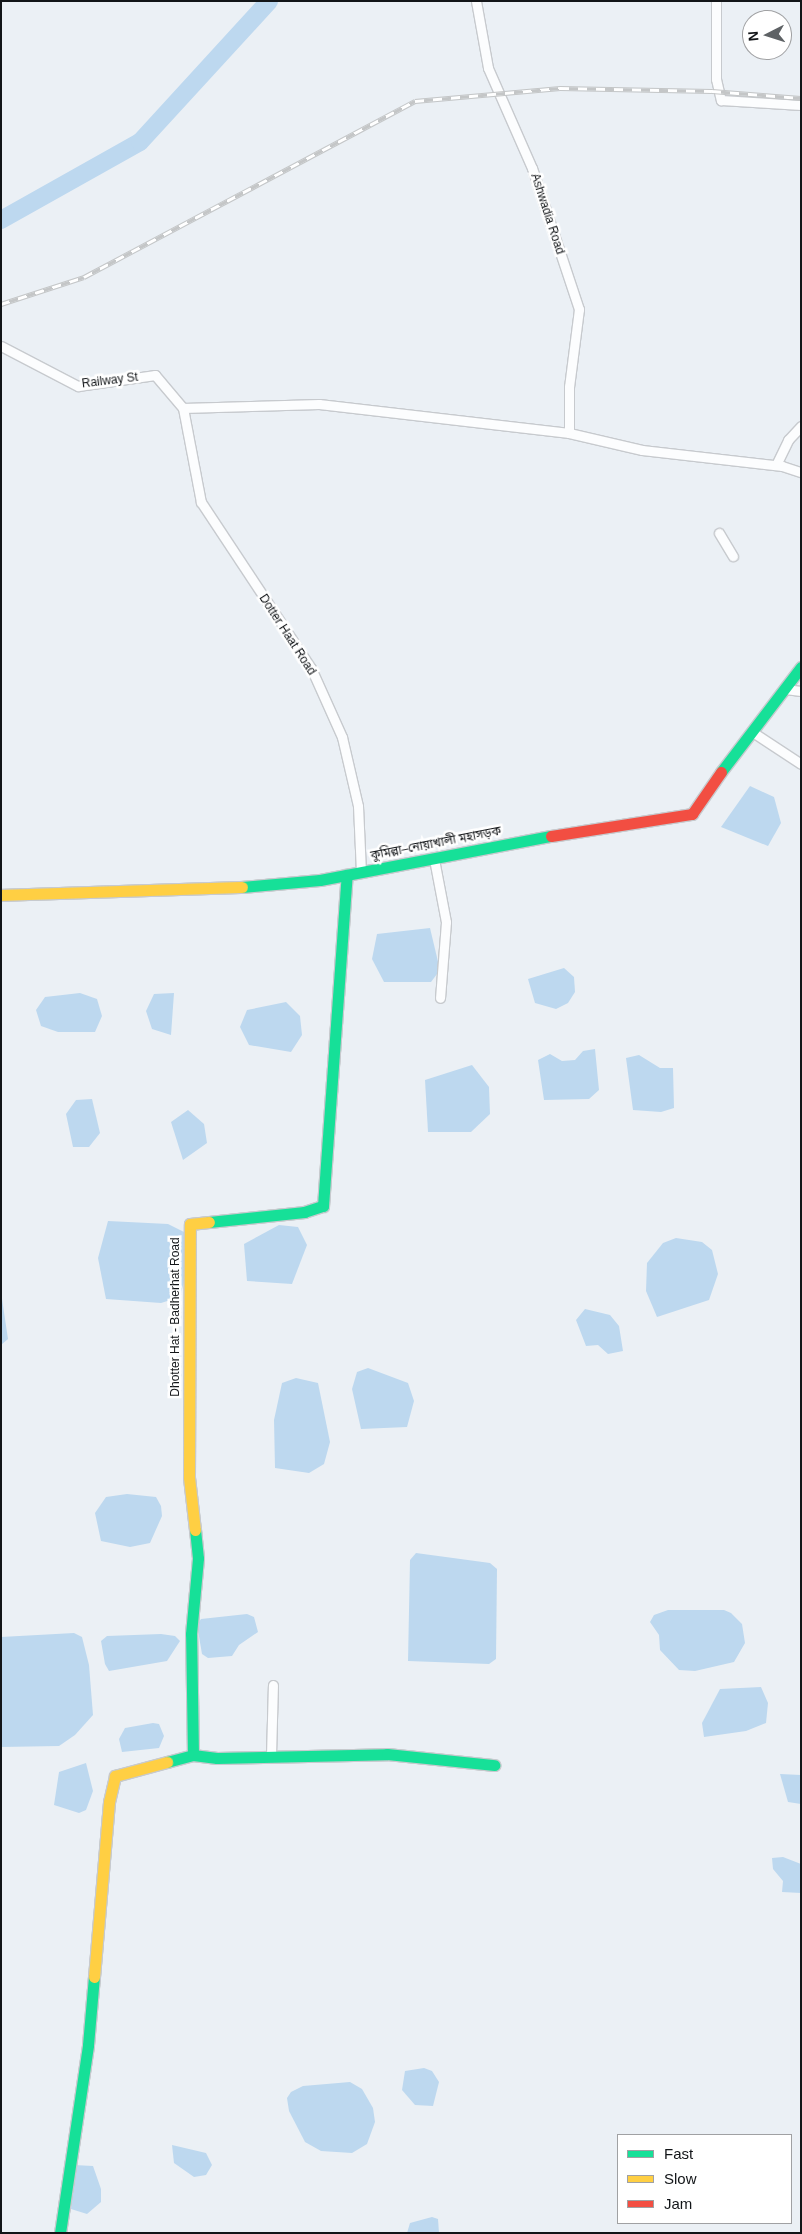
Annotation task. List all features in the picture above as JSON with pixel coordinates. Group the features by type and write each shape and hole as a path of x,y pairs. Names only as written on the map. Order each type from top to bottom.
{"main road":[{"name":"কুমিল্লা–নোয়াখালী মহাসড়ক","path":"1,895 200,890 347,875 692,814 754,733 801,667"},
{"name":"Dhotter Hat - Badherhat Road","path":"193,1755 191,1634 198,1558 189,1477 190,1224 323,1206 347,875"},
{"path":"60,2233 88,2045 108,1802 115,1776 193,1755 388,1754 494,1765"}],"street":[{"name":"Ashwadia Road","path":"476,1 488,68 532,168 579,309 569,387 570,433"},
{"path":"716,1 716,79 721,100 801,105"},
{"name":"Railway St","path":"1,346 78,386 155,375 183,408"},
{"path":"183,408 319,404 570,433 642,450 779,466 801,472"},
{"name":"Dotter Haat Road","path":"183,408 201,502 311,668 342,737 358,806 361,873"},
{"path":"779,466 788,440 801,426"},
{"path":"719,533 733,556"},
{"path":"785,689 801,691"},
{"path":"754,733 801,764"},
{"path":"434,859 446,922 440,998"},
{"path":"271,1755 273,1685"}],"water":[{"path":"750,786 774,797 781,823 768,846 721,827"},
{"path":"430,928 440,970 431,982 384,982 372,959 377,934"},
{"path":"564,968 574,977 575,992 568,1003 556,1009 535,1003 528,979"},
{"path":"80,993 97,999 102,1016 95,1032 58,1032 41,1026 36,1010 45,997"},
{"path":"174,993 171,1035 152,1029 146,1011 154,994"},
{"path":"286,1002 300,1016 302,1035 291,1052 249,1045 240,1027 247,1010"},
{"path":"595,1049 599,1090 589,1099 544,1100 538,1060 550,1054 562,1061 575,1060 583,1051"},
{"path":"639,1055 660,1068 673,1068 674,1108 661,1112 633,1110 626,1058"},
{"path":"472,1065 489,1087 490,1114 471,1132 428,1132 425,1080"},
{"path":"92,1099 100,1133 89,1147 73,1147 66,1114 76,1100"},
{"path":"188,1110 204,1124 207,1143 183,1160 171,1122"},
{"path":"108,1221 168,1224 186,1233 191,1254 180,1297 161,1303 106,1299 98,1258"},
{"path":"279,1225 298,1227 307,1245 292,1284 247,1281 244,1244"},
{"path":"676,1238 702,1242 712,1250 718,1274 709,1300 657,1317 646,1291 647,1263 663,1243"},
{"path":"1,1292 8,1339 1,1345"},
{"path":"585,1309 610,1315 619,1326 623,1351 608,1354 598,1345 586,1346 576,1320"},
{"path":"368,1368 408,1383 414,1401 407,1427 361,1429 352,1389 357,1372"},
{"path":"296,1378 318,1383 330,1442 324,1464 309,1473 275,1468 274,1420 282,1383"},
{"path":"127,1494 156,1497 161,1506 162,1516 150,1543 130,1547 101,1541 95,1513 106,1497"},
{"path":"416,1553 490,1563 497,1569 496,1659 489,1664 408,1661 410,1560"},
{"path":"668,1610 724,1610 731,1613 742,1624 745,1643 734,1662 695,1671 679,1670 660,1650 659,1635 650,1622 654,1615"},
{"path":"247,1614 254,1617 258,1632 239,1645 232,1656 208,1658 202,1654 197,1625 201,1619"},
{"path":"74,1633 82,1637 89,1665 93,1715 75,1735 59,1746 1,1747 1,1637"},
{"path":"161,1634 175,1636 180,1641 167,1661 109,1671 105,1664 101,1641 107,1636"},
{"path":"761,1687 768,1703 766,1723 746,1731 704,1737 702,1723 720,1689"},
{"path":"153,1723 159,1724 164,1736 159,1748 122,1752 119,1739 125,1728"},
{"path":"86,1763 93,1791 86,1810 79,1813 54,1805 59,1772"},
{"path":"780,1774 801,1775 801,1804 788,1802"},
{"path":"783,1857 801,1864 801,1893 782,1892 783,1881 773,1869 772,1858"},
{"path":"424,2068 432,2071 439,2082 433,2106 415,2105 402,2090 405,2071"},
{"path":"350,2082 362,2089 373,2108 375,2122 367,2144 352,2153 321,2151 305,2142 289,2111 287,2098 291,2092 303,2086"},
{"path":"172,2145 206,2153 212,2165 206,2175 194,2177 174,2163"},
{"path":"74,2165 93,2166 101,2189 101,2202 87,2214 71,2209"},
{"path":"432,2217 438,2219 439,2233 407,2233 410,2223"}],"waterway":[{"path":"1,220 140,142 269,1"}],"railway":[{"path":"1,304 84,277 415,101 560,88 712,91 801,98"}],"traffic: fast":[{"path":"721,772 801,667"},
{"path":"242,887 320,880 551,836"},
{"path":"209,1222 304,1212 323,1206 347,875"},
{"path":"193,1755 191,1634 198,1558 195,1530"},
{"path":"167,1762 193,1755 217,1758 387,1754 494,1765"},
{"path":"60,2233 88,2045 94,1977"}],"traffic: slow":[{"path":"1,895 242,887"},
{"path":"195,1530 189,1477 190,1224 209,1222"},
{"path":"94,1977 109,1802 115,1776 167,1762"}],"traffic: jam":[{"path":"551,836 692,814 721,772"}]}
